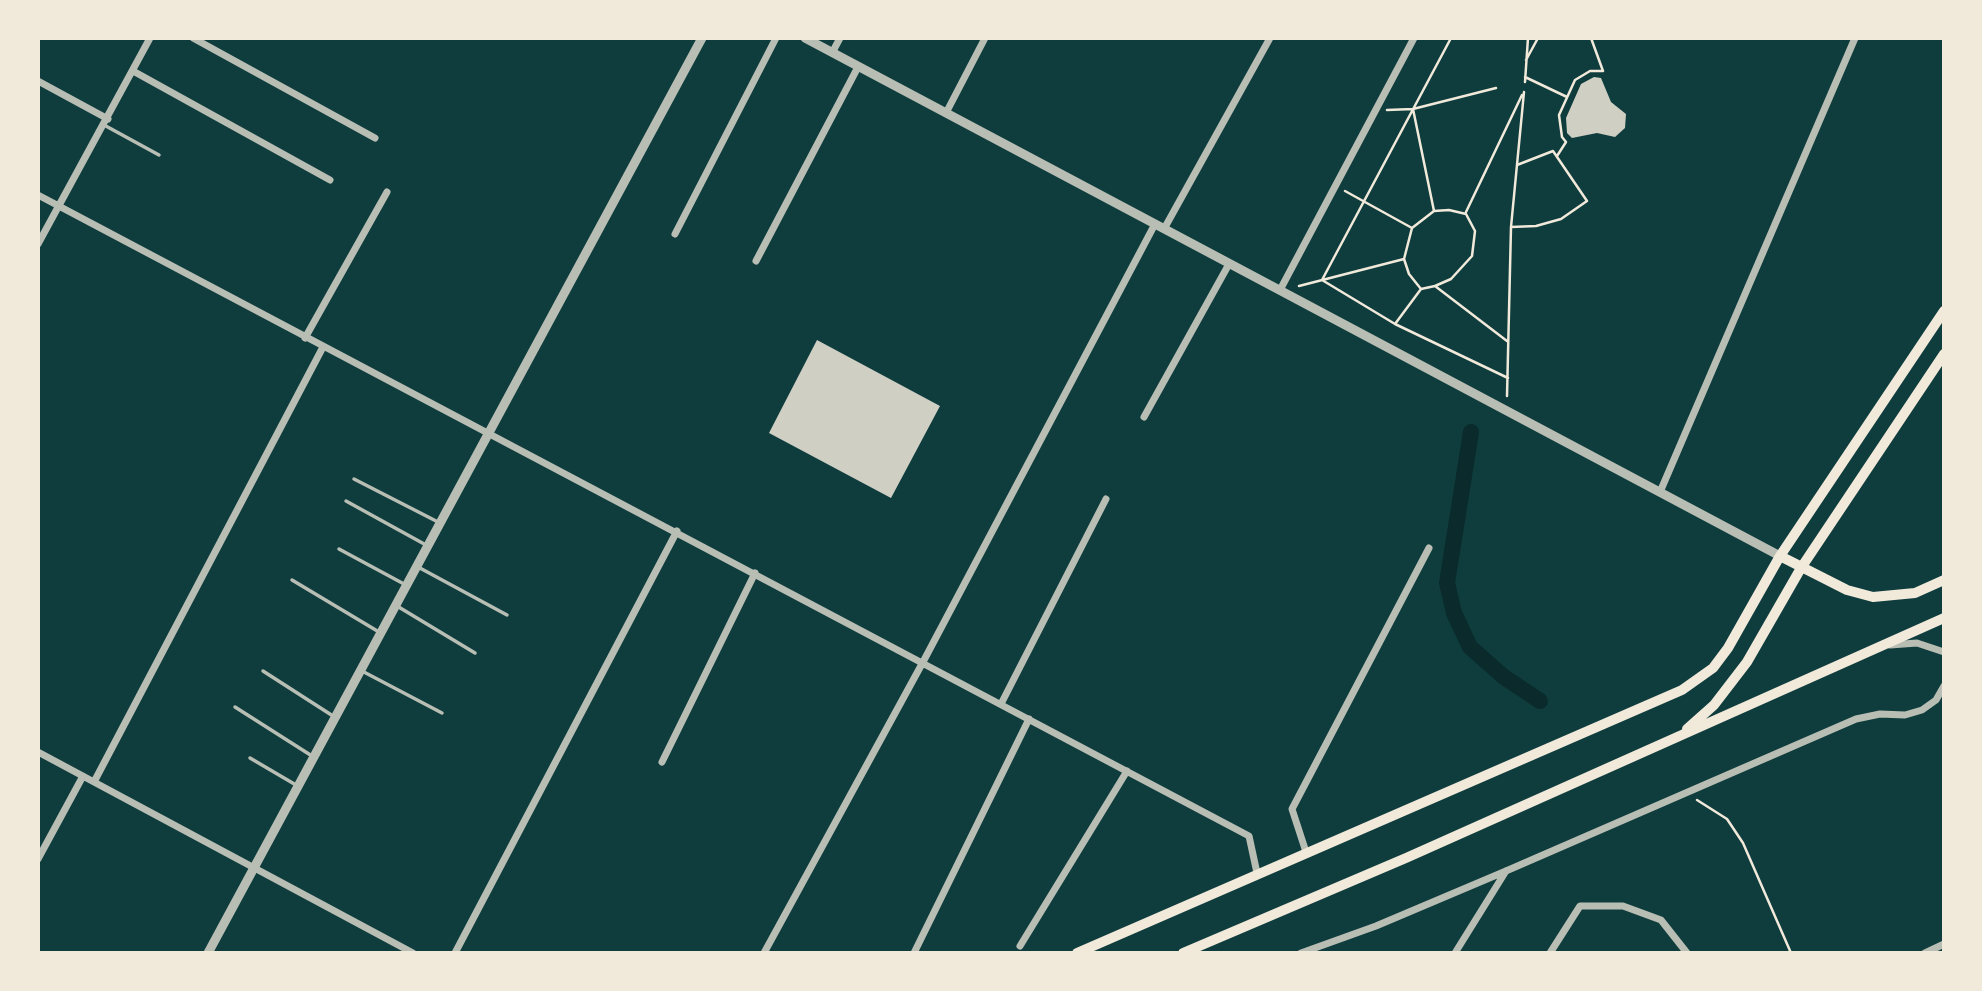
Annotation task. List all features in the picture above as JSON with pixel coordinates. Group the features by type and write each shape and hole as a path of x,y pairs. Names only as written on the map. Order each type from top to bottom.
{"main road":[{"path":"1077,953 1682,691 1713,668 1728,649 1780,556 1944,311"},
{"path":"1678,736 1714,705 1748,662 1801,568 1944,354"},
{"path":"1780,556 1847,590 1873,597 1915,593 1944,580"},
{"path":"1183,953 1406,858 1944,618"}],"street":[{"path":"38,244 150,38"},
{"path":"193,38 375,138"},
{"path":"208,953 702,38"},
{"path":"675,234 776,38"},
{"path":"805,38 1780,556"},
{"path":"832,53 840,38"},
{"path":"946,113 985,38"},
{"path":"764,953 1159,226 1270,38"},
{"path":"1280,290 1414,38"},
{"path":"1660,492 1855,38"},
{"path":"756,261 858,67"},
{"path":"132,71 330,180"},
{"path":"38,82 106,122"},
{"path":"305,338 387,192"},
{"path":"38,195 1249,836 1257,873"},
{"path":"1144,417 1229,264"},
{"path":"94,782 323,347"},
{"path":"1001,704 1105,499"},
{"path":"455,953 677,531"},
{"path":"1306,852 1292,809 1429,548"},
{"path":"662,762 755,573"},
{"path":"1882,646 1917,643 1944,652"},
{"path":"1301,953 1376,926 1856,719 1880,714 1905,715 1922,710 1936,700 1944,686"},
{"path":"914,953 1030,719"},
{"path":"38,752 413,953"},
{"path":"1020,946 1127,771"},
{"path":"38,859 83,776"},
{"path":"1455,953 1506,871"},
{"path":"1550,953 1580,906 1623,906 1661,920 1687,953"},
{"path":"1925,953 1944,944"}],"lane":[{"path":"106,122 159,155"},
{"path":"354,478 440,523"},
{"path":"345,501 428,546"},
{"path":"339,549 406,585"},
{"path":"416,566 507,615"},
{"path":"292,580 380,633"},
{"path":"396,605 475,653"},
{"path":"360,670 442,713"},
{"path":"262,671 335,717"},
{"path":"235,707 314,757"},
{"path":"250,758 298,786"}],"path":[{"path":"1322,279 1451,38"},
{"path":"1528,38 1525,80 1567,97"},
{"path":"1526,61 1538,38"},
{"path":"1557,156 1566,142 1562,137 1559,115 1575,80 1590,72 1603,71 1591,38"},
{"path":"1376,108 1395,112 1496,88"},
{"path":"1466,214 1524,92 1511,227 1507,411"},
{"path":"1413,109 1434,211"},
{"path":"1511,227 1536,226 1561,219 1587,201 1553,151 1517,165"},
{"path":"1335,186 1412,228"},
{"path":"1395,324 1422,289 1451,279 1472,256 1475,231 1466,214 1449,210 1434,211 1412,228 1404,259 1409,274 1422,289"},
{"path":"1280,290 1404,259"},
{"path":"1322,279 1395,324 1508,378"},
{"path":"1435,286 1508,342"},
{"path":"1685,793 1727,819 1744,843 1791,953"}],"building":[{"path":"1594,77 1601,78 1611,102 1626,114 1625,128 1615,137 1597,133 1572,138 1567,133 1566,118 1581,84"},
{"path":"817,340 940,406 891,498 769,433"}],"waterway":[{"path":"1471,432 1447,583 1454,613 1470,647 1504,677 1540,701"}]}
